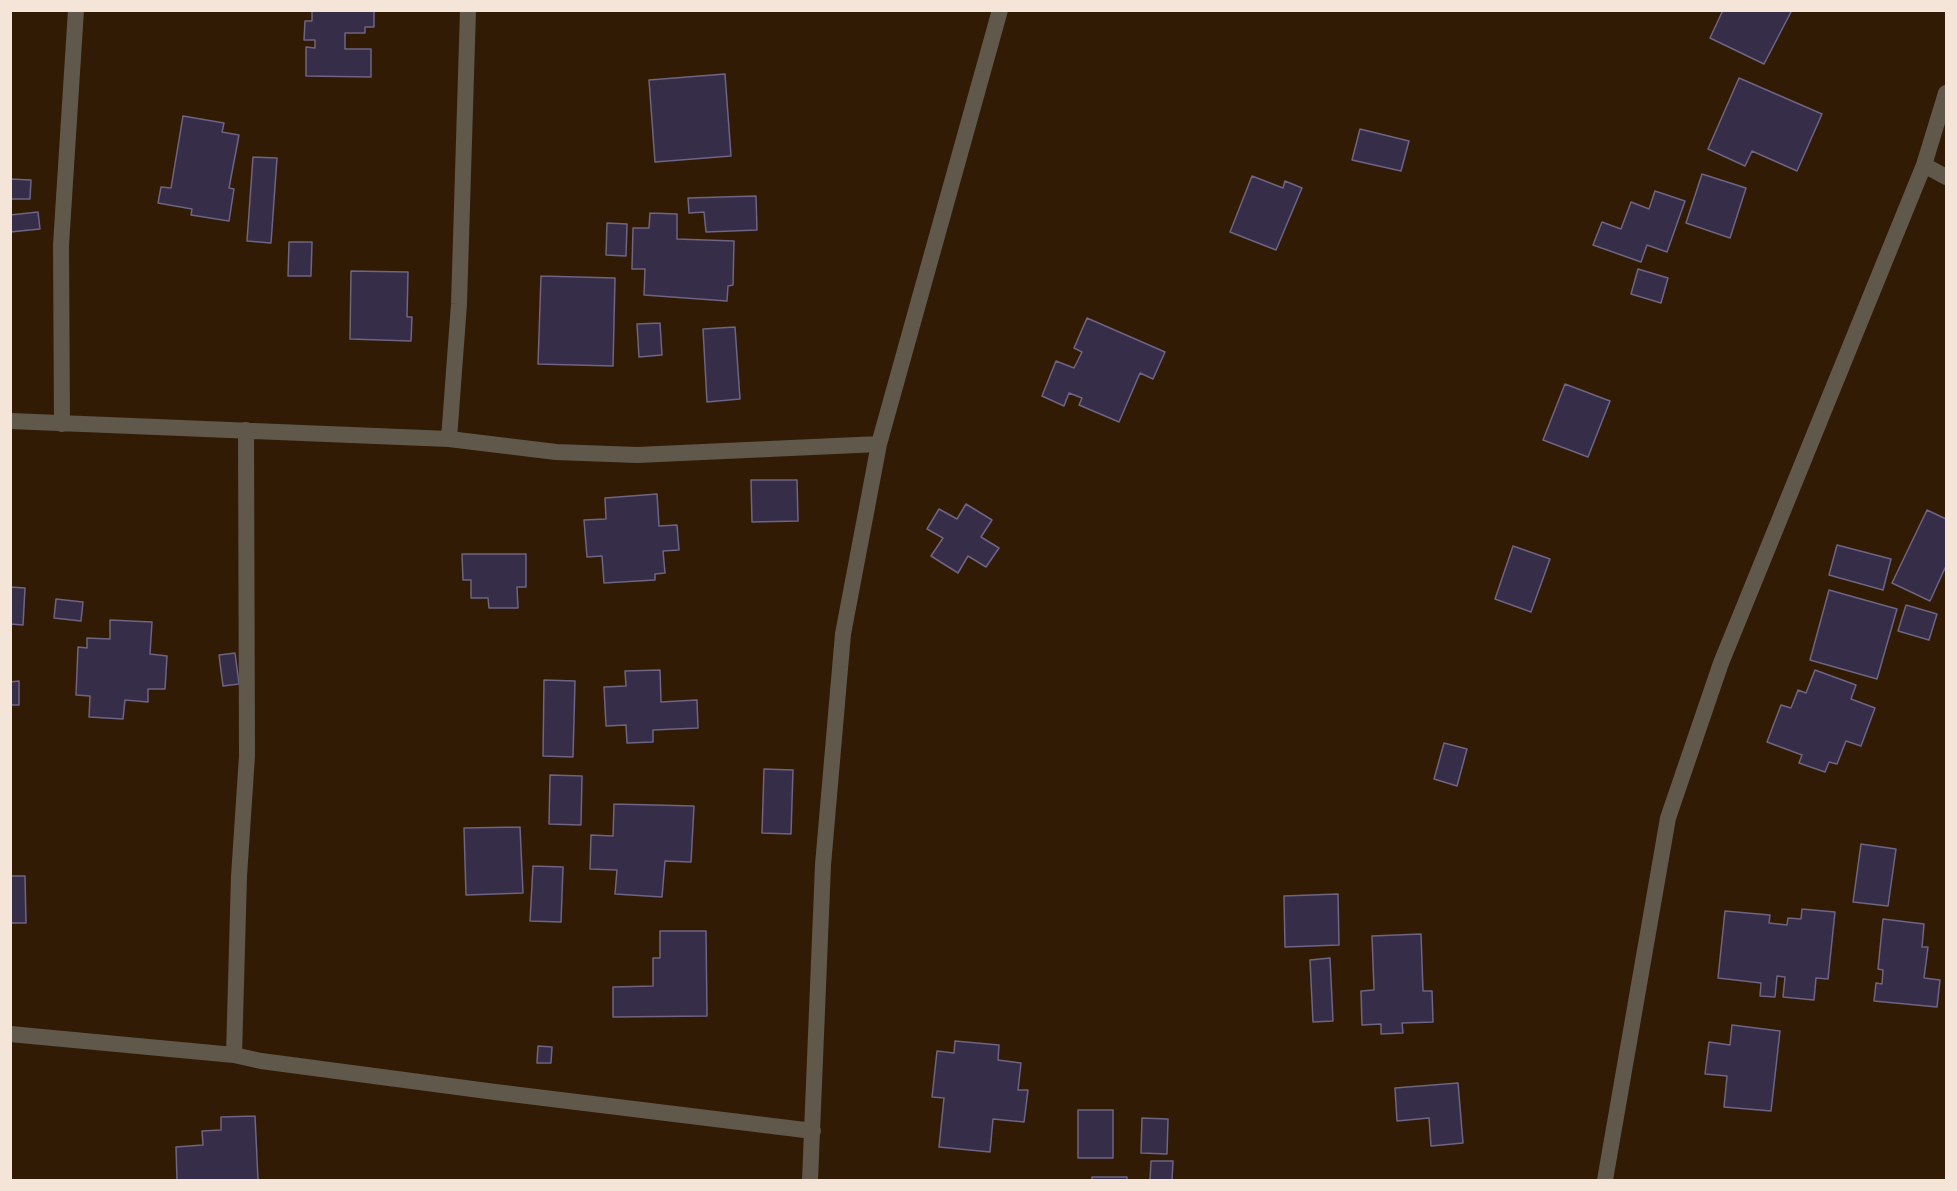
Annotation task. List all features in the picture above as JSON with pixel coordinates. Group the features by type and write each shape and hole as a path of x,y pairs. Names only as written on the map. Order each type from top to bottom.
{"street":[{"path":"62,424 61,244 76,10"},
{"path":"449,439 459,304 468,10"},
{"path":"810,1180 823,865 843,634 879,444 1000,10"},
{"path":"1605,1180 1668,818 1721,663 1924,165 1947,93"},
{"path":"1924,165 1947,177"},
{"path":"10,421 449,439 556,452 637,455 879,444"},
{"path":"234,1055 240,864 247,756 246,430"},
{"path":"10,1034 234,1055 261,1061 495,1092 813,1131"}],"building":[{"path":"312,10 374,10 374,27 365,27 365,33 345,33 345,49 371,49 371,77 306,76 306,47 315,48 315,40 304,40 305,21 312,21"},
{"path":"1723,10 1792,10 1764,64 1710,38"},
{"path":"725,74 731,156 655,162 649,80"},
{"path":"1739,78 1822,114 1797,171 1752,151 1745,166 1708,149"},
{"path":"183,116 224,123 222,132 239,135 229,188 234,189 229,221 191,215 192,209 158,203 161,187 171,188"},
{"path":"1360,129 1409,141 1401,171 1352,160"},
{"path":"253,157 277,158 271,243 247,241"},
{"path":"1702,174 1746,188 1730,238 1686,223"},
{"path":"1252,176 1283,188 1285,181 1302,188 1276,250 1230,232"},
{"path":"10,179 31,180 30,199 10,199"},
{"path":"1655,191 1685,201 1667,252 1647,245 1641,262 1593,245 1602,222 1621,229 1631,202 1649,209"},
{"path":"756,196 757,230 706,232 704,212 689,213 688,198"},
{"path":"38,212 40,229 10,232 10,215"},
{"path":"650,213 677,214 677,239 734,241 733,285 728,286 727,301 644,295 645,269 632,269 633,228 649,228"},
{"path":"607,223 627,224 626,256 606,255"},
{"path":"289,242 312,242 311,276 288,276"},
{"path":"1638,269 1668,278 1661,303 1631,294"},
{"path":"351,271 408,272 407,317 412,317 411,341 350,339"},
{"path":"541,276 615,278 613,366 538,364"},
{"path":"1087,318 1165,352 1153,379 1140,373 1119,422 1079,405 1082,398 1069,393 1064,406 1042,396 1056,361 1074,368 1082,352 1074,348"},
{"path":"660,323 662,355 639,357 637,324"},
{"path":"735,327 740,399 707,402 703,329"},
{"path":"1565,384 1610,401 1588,457 1543,440"},
{"path":"751,480 797,480 798,521 752,522"},
{"path":"657,494 659,526 677,525 679,550 663,551 665,573 655,574 655,580 604,583 602,556 587,557 584,520 606,519 605,498"},
{"path":"966,504 992,520 981,537 999,548 986,567 968,556 958,573 931,556 943,538 927,529 939,509 957,519"},
{"path":"1927,510 1946,519 1946,566 1930,601 1892,583"},
{"path":"1837,545 1891,559 1883,590 1829,575"},
{"path":"1513,546 1550,559 1531,612 1495,599"},
{"path":"462,554 526,554 526,587 517,587 518,608 489,608 488,598 471,598 471,580 463,580"},
{"path":"10,587 25,588 23,625 10,624"},
{"path":"1829,590 1897,609 1877,679 1810,660"},
{"path":"56,599 83,602 81,621 54,618"},
{"path":"1906,605 1937,614 1929,640 1898,631"},
{"path":"110,620 152,622 150,654 167,656 165,689 148,689 148,702 125,700 123,719 89,717 90,696 76,695 78,647 87,648 87,638 110,639"},
{"path":"235,653 239,684 223,686 219,655"},
{"path":"660,670 661,702 697,700 698,728 653,730 653,742 627,743 626,725 606,726 604,687 626,686 625,671"},
{"path":"1815,670 1856,685 1851,699 1875,708 1861,746 1846,741 1837,764 1829,762 1825,772 1799,763 1802,755 1767,742 1781,705 1791,708 1798,690 1806,693"},
{"path":"544,680 575,681 573,757 543,756"},
{"path":"19,681 19,705 10,705 10,682"},
{"path":"1444,743 1467,749 1457,786 1434,779"},
{"path":"764,769 793,770 791,834 762,833"},
{"path":"550,775 582,776 581,825 549,824"},
{"path":"614,804 694,806 691,862 665,861 662,897 615,894 617,870 590,869 591,835 613,836"},
{"path":"520,827 523,893 466,895 464,828"},
{"path":"1861,844 1896,849 1888,906 1853,902"},
{"path":"533,866 563,867 561,922 530,921"},
{"path":"10,876 25,876 26,923 10,923"},
{"path":"1338,894 1339,945 1285,947 1284,896"},
{"path":"1802,909 1835,912 1828,979 1816,978 1814,1000 1783,997 1785,977 1777,976 1775,997 1760,996 1761,983 1718,978 1725,911 1770,915 1769,923 1787,925 1788,918 1801,919"},
{"path":"1883,919 1924,924 1922,947 1928,947 1924,978 1940,980 1937,1007 1874,1001 1876,983 1882,984 1883,970 1878,969"},
{"path":"660,931 706,931 707,1016 613,1017 613,987 653,986 653,958 660,958"},
{"path":"1421,934 1423,991 1432,991 1433,1022 1402,1023 1403,1033 1381,1034 1381,1024 1362,1025 1361,991 1374,990 1372,936"},
{"path":"1330,958 1333,1021 1313,1022 1310,960"},
{"path":"1732,1025 1780,1031 1771,1111 1724,1107 1727,1076 1705,1074 1709,1042 1730,1045"},
{"path":"955,1041 999,1045 998,1060 1021,1063 1018,1090 1028,1090 1024,1122 993,1119 990,1152 939,1147 944,1098 932,1097 937,1051 954,1053"},
{"path":"538,1046 552,1047 551,1063 537,1063"},
{"path":"1458,1083 1463,1143 1431,1146 1429,1118 1397,1121 1395,1088"},
{"path":"1078,1110 1113,1110 1113,1158 1078,1158"},
{"path":"255,1116 258,1180 177,1180 176,1147 203,1145 202,1131 221,1130 221,1117"},
{"path":"1142,1118 1168,1119 1167,1154 1141,1153"},
{"path":"1151,1161 1173,1161 1172,1180 1150,1180"},
{"path":"1092,1177 1127,1177 1127,1180 1092,1180"}]}
